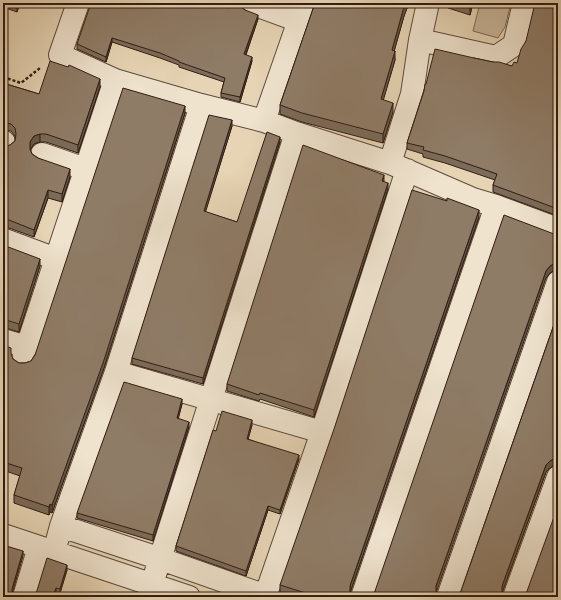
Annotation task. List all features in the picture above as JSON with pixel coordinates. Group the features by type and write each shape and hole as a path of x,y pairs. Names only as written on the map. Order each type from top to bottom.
{"street":[{"path":"78,3 60,55 115,80 201,105 264,121 399,167 473,199 558,229"},
{"path":"250,3 302,12 264,121"},
{"path":"62,526 160,558 267,597 322,432 399,167 420,40 428,3"},
{"path":"420,40 496,57 514,45 524,3"},
{"path":"3,340 25,353 115,80"},
{"path":"24,597 47,549 62,526 116,372 201,105"},
{"path":"152,584 296,133"},
{"path":"42,154 85,170"},
{"path":"362,597 496,206"},
{"path":"5,240 56,259"},
{"path":"448,597 558,282"},
{"path":"116,372 322,432"},
{"path":"514,597 558,477"},
{"path":"3,535 189,597"}],"path":[{"path":"3,77 21,83 41,67 60,55"}],"shaded area":[{"path":"480,3 511,3 505,27 498,38 473,31"}],"building":[{"path":"91,3 216,3 229,8 231,3 239,3 245,10 258,15 244,54 252,57 240,97 221,93 225,78 179,62 160,53 112,38 106,57 77,44"},
{"path":"315,3 405,3 392,50 395,51 381,99 393,103 383,134 302,113 280,105"},
{"path":"453,3 471,3 470,8"},
{"path":"535,3 558,3 558,209 493,185 497,174 423,150 424,147 407,143 424,91 435,49 512,66 514,62 517,63 521,49 526,41"},
{"path":"50,61 68,67 69,65 100,79 78,145 46,134 34,136 30,142 32,154 38,158 70,169 62,194 48,190 34,230 9,220 3,220 3,187 8,174 3,172 3,146 10,145 15,141 16,134 15,128 11,124 3,122 3,83 39,94"},
{"path":"123,88 185,106 104,360 52,505 50,504 49,507 14,495 22,468 3,462 3,345 11,348 13,359 19,363 31,361 35,355"},
{"path":"209,115 232,120 204,211 237,222 267,132 280,137 203,378 132,358"},
{"path":"303,145 384,175 382,181 388,183 314,410 260,393 259,395 227,384"},
{"path":"412,190 447,201 447,198 479,210 350,586 352,597 314,597 312,595 280,585 334,429"},
{"path":"504,215 554,234 558,234 558,263 550,266 546,271 436,586 438,597 372,597 374,594"},
{"path":"3,245 40,259 19,324 3,320"},
{"path":"558,313 558,458 555,458 546,465 502,586 504,597 458,597 460,594"},
{"path":"124,382 182,399 177,418 189,422 153,535 77,513"},
{"path":"222,411 252,420 247,439 299,455 280,510 268,506 246,571 176,546 213,430 216,431"},
{"path":"558,506 558,597 524,597 526,594"},
{"path":"3,545 23,551 12,589 13,597 3,597"},
{"path":"47,558 67,565 60,589 56,588 53,597 35,597"}]}
